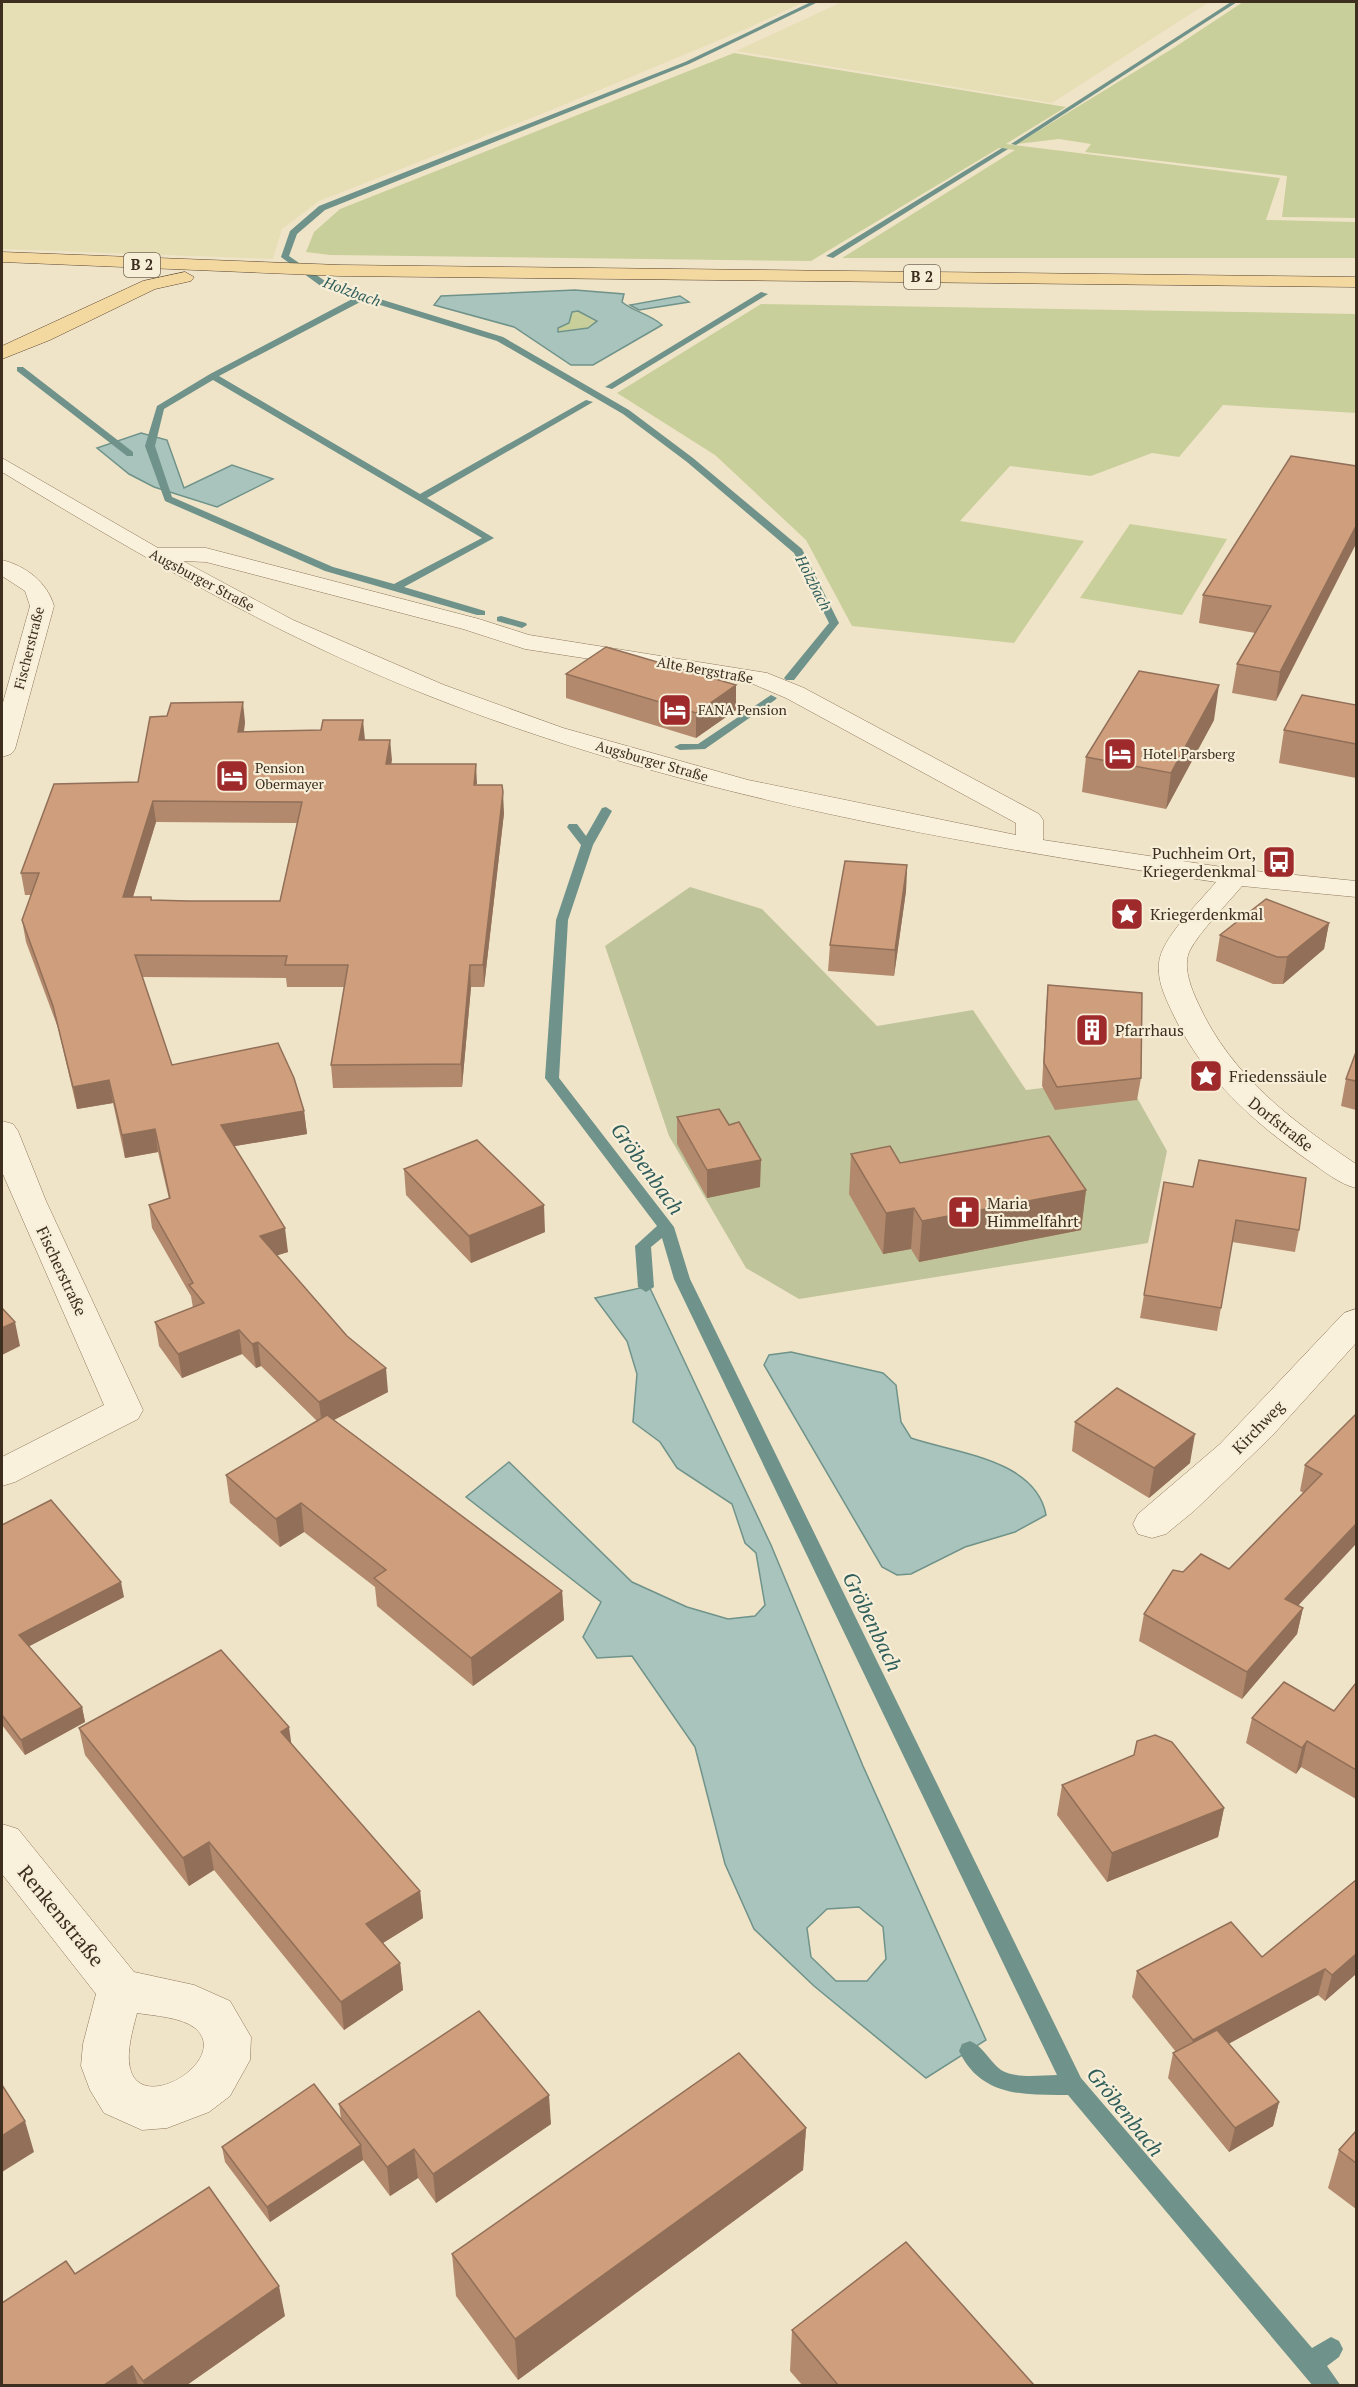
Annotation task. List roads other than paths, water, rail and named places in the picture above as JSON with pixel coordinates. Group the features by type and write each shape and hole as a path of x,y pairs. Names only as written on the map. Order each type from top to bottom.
{"main road":[{"name":"B 2","path":"2,257 343,271 1114,277 1356,282"},
{"path":"45,260 97,283 98,308"},
{"path":"2,352 74,322 98,308 150,285 238,268"}],"street":[{"name":"Augsburger Straße","path":"6,471 285,625 435,690 554,733 744,787 1029,846 1235,877 1356,889"},
{"name":"Alte Bergstraße","path":"153,554 206,555 471,624 525,642 758,678 795,693 1030,820 1029,846"},
{"name":"Fischerstraße","path":"2,567 31,582 40,595 42,606 2,749"},
{"name":"Dorfstraße","path":"1235,877 1176,949 1172,962 1172,979 1193,1029 1211,1058 1247,1098 1304,1144 1356,1178"},
{"name":"Fischerstraße","path":"2,1131 29,1201 125,1410 2,1473"},
{"name":"Kirchweg","path":"1152,1524 1196,1490 1309,1375 1356,1322"},
{"name":"Renkenstraße","path":"2,1842 120,1990"}],"water":[{"path":"575,290 624,294 622,302 662,325 593,365 571,365 514,327 434,305 441,296","holes":["578,311 597,321 588,328 558,332 558,328 569,323 572,312"]},
{"path":"680,296 689,302 639,310 630,305"},
{"path":"141,433 167,440 184,488 232,465 273,479 217,507 154,487 129,474 97,448"},
{"path":"649,1286 771,1545 863,1766 986,2040 926,2078 814,1986 754,1929 725,1864 695,1747 632,1656 597,1658 583,1637 601,1602 466,1497 509,1462 632,1582 687,1607 728,1619 755,1616 765,1605 756,1553 745,1543 732,1504 677,1468 660,1442 633,1422 637,1374 627,1341 595,1298","holes":["859,1907 883,1927 886,1959 867,1981 836,1981 811,1957 807,1928 827,1909"]},
{"path":"791,1352 883,1373 896,1385 901,1422 911,1438 970,1454 1010,1470 1027,1481 1039,1496 1046,1515 1015,1532 965,1547 911,1574 897,1575 882,1567 764,1365 769,1355"}],"waterway":[{"name":"Holzbach","path":"363,297 325,285 285,257 293,233 322,208 687,63 815,2"},
{"path":"1014,144 1234,2"},
{"path":"830,256 1004,149"},
{"path":"609,387 764,294"},
{"path":"213,376 363,297"},
{"name":"Holzbach","path":"363,297 500,339 626,412 690,460 798,551 834,623 790,678"},
{"path":"20,369 130,454"},
{"path":"213,376 489,538 395,588"},
{"path":"213,376 160,408 150,446 168,499 329,569 481,613"},
{"path":"421,497 589,402"},
{"path":"501,619 522,625"},
{"name":"Holzbach","path":"680,747 701,747 771,698"},
{"name":"Holzbach","path":"587,845 606,811"},
{"path":"573,827 587,845"},
{"name":"Gröbenbach","path":"587,845 562,920 552,1078 666,1227"},
{"path":"646,1287 643,1246 666,1227"},
{"name":"Gröbenbach","path":"666,1227 682,1279 1073,2085"},
{"path":"970,2051 995,2078 1021,2085 1073,2085"},
{"name":"Gröbenbach","path":"1073,2085 1310,2364"},
{"name":"Gröbenbach","path":"1310,2364 1331,2349"},
{"name":"Gröbenbach","path":"1310,2364 1329,2386"}],"place":[{"name":"FANA Pension","path":"675,710"},
{"name":"Hotel Parsberg","path":"1120,754"},
{"name":"Pension Obermayer","path":"232,776"},
{"name":"Puchheim Ort, Kriegerdenkmal","path":"1279,862"},
{"name":"Kriegerdenkmal","path":"1127,914"},
{"name":"Pfarrhaus","path":"1092,1030"},
{"name":"Friedenssäule","path":"1206,1076"},
{"name":"Maria Himmelfahrt","path":"964,1212"}]}
